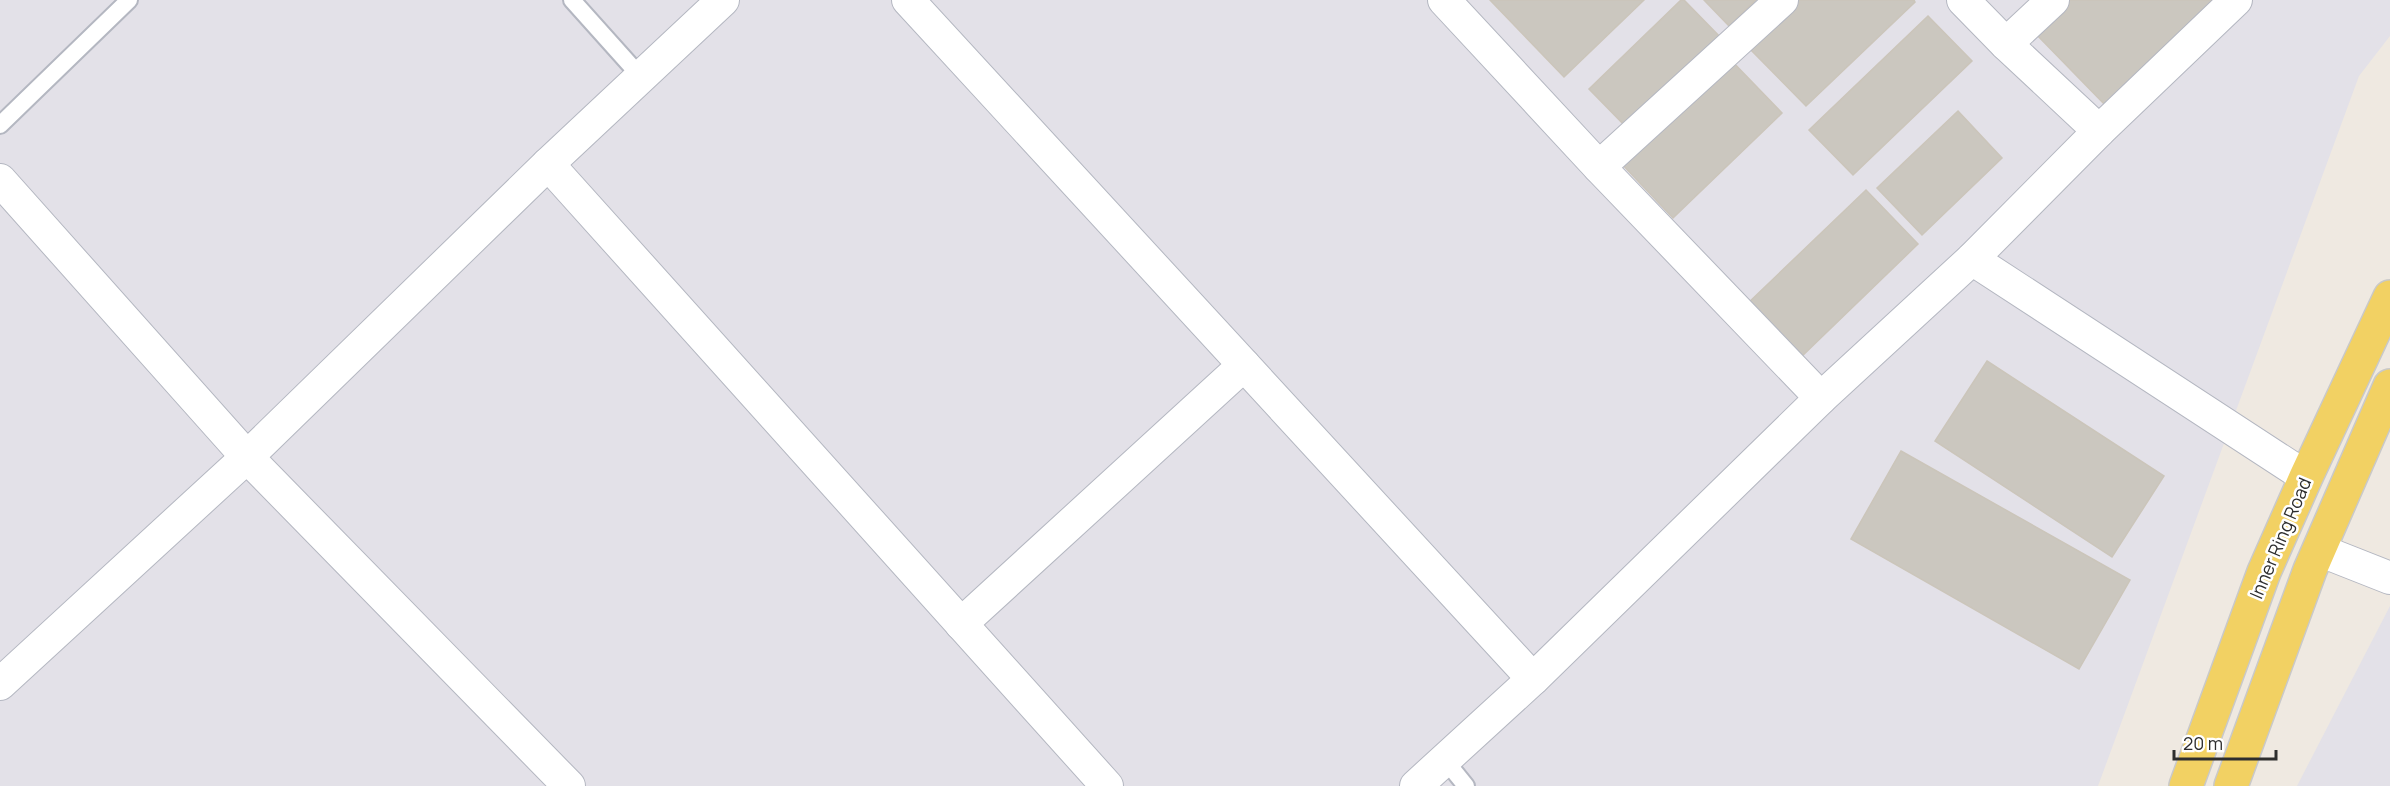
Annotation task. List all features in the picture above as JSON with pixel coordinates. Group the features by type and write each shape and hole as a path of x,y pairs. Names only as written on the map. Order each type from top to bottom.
{"main road":[{"name":"Inner Ring Road","path":"2186,786 2264,572 2390,297"},
{"path":"2231,786 2319,550 2390,386"}],"street":[{"path":"0,684 247,457 548,164 723,0"},
{"path":"908,0 1533,679"},
{"path":"1444,0 1599,167 1821,398"},
{"path":"1599,167 1782,0"},
{"path":"1963,0 2006,44 2099,131"},
{"path":"2006,44 2053,0"},
{"path":"1416,786 1533,679 1821,398 1972,259 2099,131 2236,0"},
{"path":"548,164 1107,786"},
{"path":"0,180 247,457 569,786"},
{"path":"1972,259 2306,477"},
{"path":"961,624 1244,365"},
{"path":"2319,550 2390,578"}],"lane":[{"path":"0,125 129,0"},
{"path":"572,0 641,77"},
{"path":"1445,760 1466,786"}],"shaded area":[{"path":"0,0 2390,0 2390,36 2359,76 2098,786 0,786"},
{"path":"2390,606 2390,786 2297,786"}],"building":[{"path":"1490,0 1644,0 1564,77"},
{"path":"1681,0 1684,0 1723,40 1629,130 1589,89"},
{"path":"1704,0 1756,0 1729,26"},
{"path":"1797,0 1914,0 1915,2 1806,106 1748,47"},
{"path":"2066,0 2221,0 2108,108 2033,31"},
{"path":"1928,16 1972,61 1853,175 1809,130"},
{"path":"1727,56 1782,113 1673,218 1619,161"},
{"path":"1958,111 2002,158 1922,235 1877,188"},
{"path":"1866,190 1918,244 1797,361 1745,306"},
{"path":"1987,361 2164,476 2112,557 1935,441"},
{"path":"1901,451 2130,580 2079,669 1851,539"}]}
